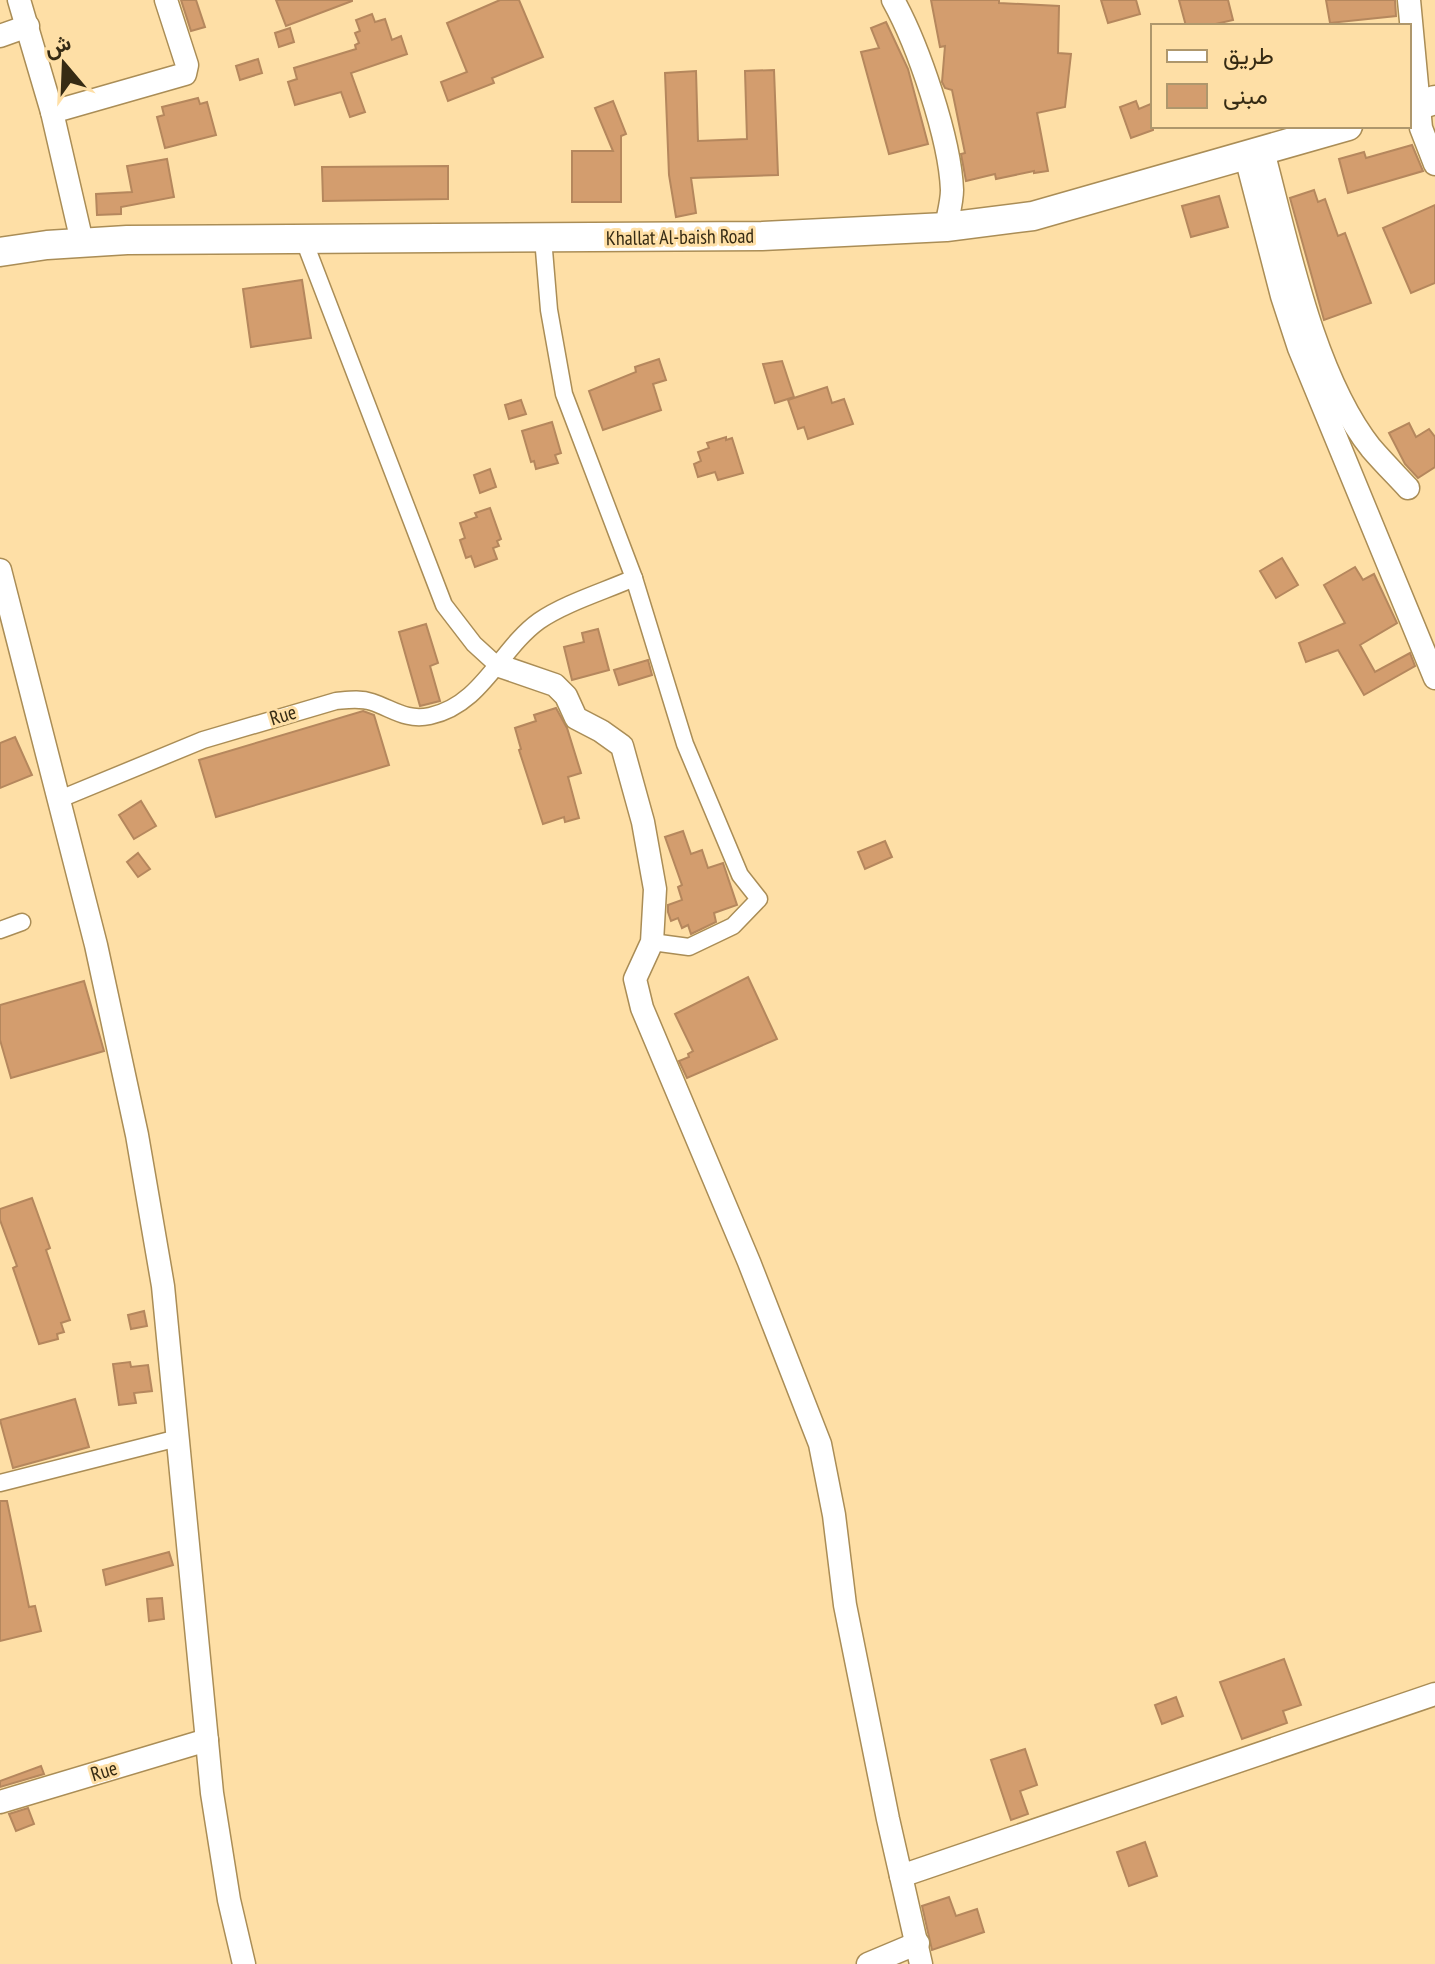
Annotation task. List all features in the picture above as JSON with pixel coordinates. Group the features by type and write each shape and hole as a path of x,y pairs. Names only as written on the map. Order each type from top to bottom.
{"street":[{"path":"19,0 52,112 82,242"},
{"path":"52,112 185,74 188,68 166,0"},
{"path":"893,0 909,28 945,146 952,192 946,227"},
{"path":"1409,0 1421,128 1435,164"},
{"path":"0,36 28,26"},
{"name":"Khallat Al-baish Road","path":"0,252 82,242 762,236 946,227 1033,216 1341,128"},
{"path":"1255,154 1316,340 1343,403 1370,447 1408,488"},
{"path":"1255,154 1282,296 1299,348 1435,678"},
{"path":"303,238 444,605 474,644 497,665 555,685 566,696 576,718 622,746 643,822 655,889 652,942 635,979 642,1008 749,1262 820,1444 834,1515 845,1605 920,1954 868,1964"},
{"path":"543,238 549,310 564,394 634,578 685,744 740,875 759,899 733,926 689,947 652,942"},
{"name":"Rue","path":"60,799 203,740 336,701 357,699 373,702 416,719 435,715 458,704 478,688 537,622 634,578"},
{"path":"2,583 96,945 137,1135 163,1286 219,1847 244,1964"},
{"path":"0,930 22,922"},
{"path":"0,1483 178,1438"},
{"path":"901,1876 1435,1694"},
{"name":"Rue","path":"0,1802 207,1740"}],"building":[{"path":"181,0 196,0 205,27 191,31"},
{"path":"276,0 352,0 352,1 286,26"},
{"path":"500,0 519,0 543,57 492,78 494,83 448,101 441,82 467,72 447,23"},
{"path":"931,0 999,0 999,3 1059,6 1058,53 1071,54 1065,107 1037,113 1048,171 996,179 995,174 966,181 961,154 965,153 952,90 945,88 942,82 945,46 940,47"},
{"path":"1101,0 1136,0 1140,14 1108,23"},
{"path":"1179,0 1228,0 1233,20 1216,24 1185,24"},
{"path":"1326,0 1395,0 1396,16 1330,23"},
{"path":"372,14 375,22 385,19 392,40 401,36 407,54 351,73 365,112 350,117 341,92 295,105 288,82 297,79 294,68 356,49 355,45 359,43 355,33 360,31 356,20"},
{"path":"886,22 908,69 928,144 889,154 861,52 879,48 871,28"},
{"path":"290,28 294,42 279,47 275,33"},
{"path":"258,59 262,73 240,80 236,66"},
{"path":"774,70 778,175 691,178 696,213 676,217 669,175 665,73 696,71 698,141 747,139 745,71"},
{"path":"198,98 200,104 207,102 216,135 165,148 157,117 164,115 162,107"},
{"path":"613,101 626,134 621,136 621,202 572,202 572,151 613,151 595,108"},
{"path":"1136,101 1139,109 1151,104 1153,130 1131,138 1120,107"},
{"path":"1412,145 1423,171 1348,193 1339,159 1364,152 1366,158"},
{"path":"167,159 174,197 121,207 121,214 97,215 96,194 132,192 127,166"},
{"path":"448,166 448,199 323,201 322,167"},
{"path":"1314,190 1318,202 1325,199 1338,236 1345,233 1371,303 1324,320 1290,198"},
{"path":"1219,196 1228,227 1191,237 1182,206"},
{"path":"1435,205 1435,283 1411,293 1383,228"},
{"path":"302,280 311,338 251,347 243,289"},
{"path":"659,359 666,380 653,384 661,410 603,430 589,391 636,372 635,367"},
{"path":"782,361 794,397 775,403 763,364"},
{"path":"827,387 832,403 844,399 853,424 808,439 804,427 798,429 788,400"},
{"path":"521,400 526,414 509,419 505,405"},
{"path":"552,422 561,453 555,455 558,463 536,469 522,431"},
{"path":"1409,423 1416,437 1429,429 1435,437 1435,467 1418,478 1405,464 1389,433"},
{"path":"726,437 726,440 732,438 743,473 718,480 715,472 698,477 694,464 701,461 698,452 709,448 707,443"},
{"path":"490,469 496,487 480,493 474,475"},
{"path":"490,508 501,539 497,541 499,546 493,548 497,559 475,567 471,556 466,558 460,540 465,538 460,523"},
{"path":"1282,558 1298,585 1276,598 1260,571"},
{"path":"1355,567 1363,580 1374,574 1397,623 1360,645 1375,672 1410,653 1415,666 1364,695 1338,650 1306,662 1299,643 1345,623 1324,585"},
{"path":"426,624 438,663 430,666 440,701 420,706 399,632"},
{"path":"598,629 609,670 572,680 564,647 584,642 582,633"},
{"path":"648,660 652,675 619,685 614,670"},
{"path":"556,708 567,728 581,773 568,777 579,818 565,822 564,817 543,824 515,728 536,721 534,715"},
{"path":"363,711 374,715 389,765 216,817 199,760"},
{"path":"15,737 32,775 0,788 0,743"},
{"path":"141,801 156,826 134,839 119,815"},
{"path":"683,831 691,854 702,850 708,868 723,863 737,905 714,913 716,922 691,934 688,925 682,928 678,918 671,921 668,912 668,905 682,900 678,887 682,885 665,837"},
{"path":"885,841 892,857 865,869 858,852"},
{"path":"138,853 150,869 138,877 127,862"},
{"path":"748,977 777,1039 687,1078 679,1061 689,1057 688,1054 693,1051 675,1014"},
{"path":"84,981 104,1051 11,1078 0,1040 0,1005"},
{"path":"32,1198 70,1320 61,1323 64,1332 57,1334 58,1339 39,1344 13,1268 17,1266 0,1220 0,1209"},
{"path":"144,1311 147,1326 131,1329 128,1315"},
{"path":"130,1362 131,1367 148,1365 152,1391 134,1393 136,1403 119,1405 113,1364"},
{"path":"75,1399 89,1447 13,1468 0,1420"},
{"path":"0,1501 7,1501 29,1607 35,1606 41,1631 0,1641"},
{"path":"169,1552 173,1565 106,1585 103,1570"},
{"path":"162,1598 164,1619 149,1621 147,1599"},
{"path":"1284,1659 1301,1705 1283,1711 1287,1723 1242,1739 1220,1682"},
{"path":"1176,1697 1183,1716 1162,1724 1155,1705"},
{"path":"1025,1749 1037,1785 1020,1791 1028,1814 1011,1820 991,1760"},
{"path":"41,1766 44,1774 0,1787 0,1781"},
{"path":"28,1808 34,1824 16,1831 9,1814"},
{"path":"1145,1842 1157,1876 1129,1886 1117,1852"},
{"path":"949,1897 956,1916 977,1909 984,1932 932,1950 922,1906"}]}
